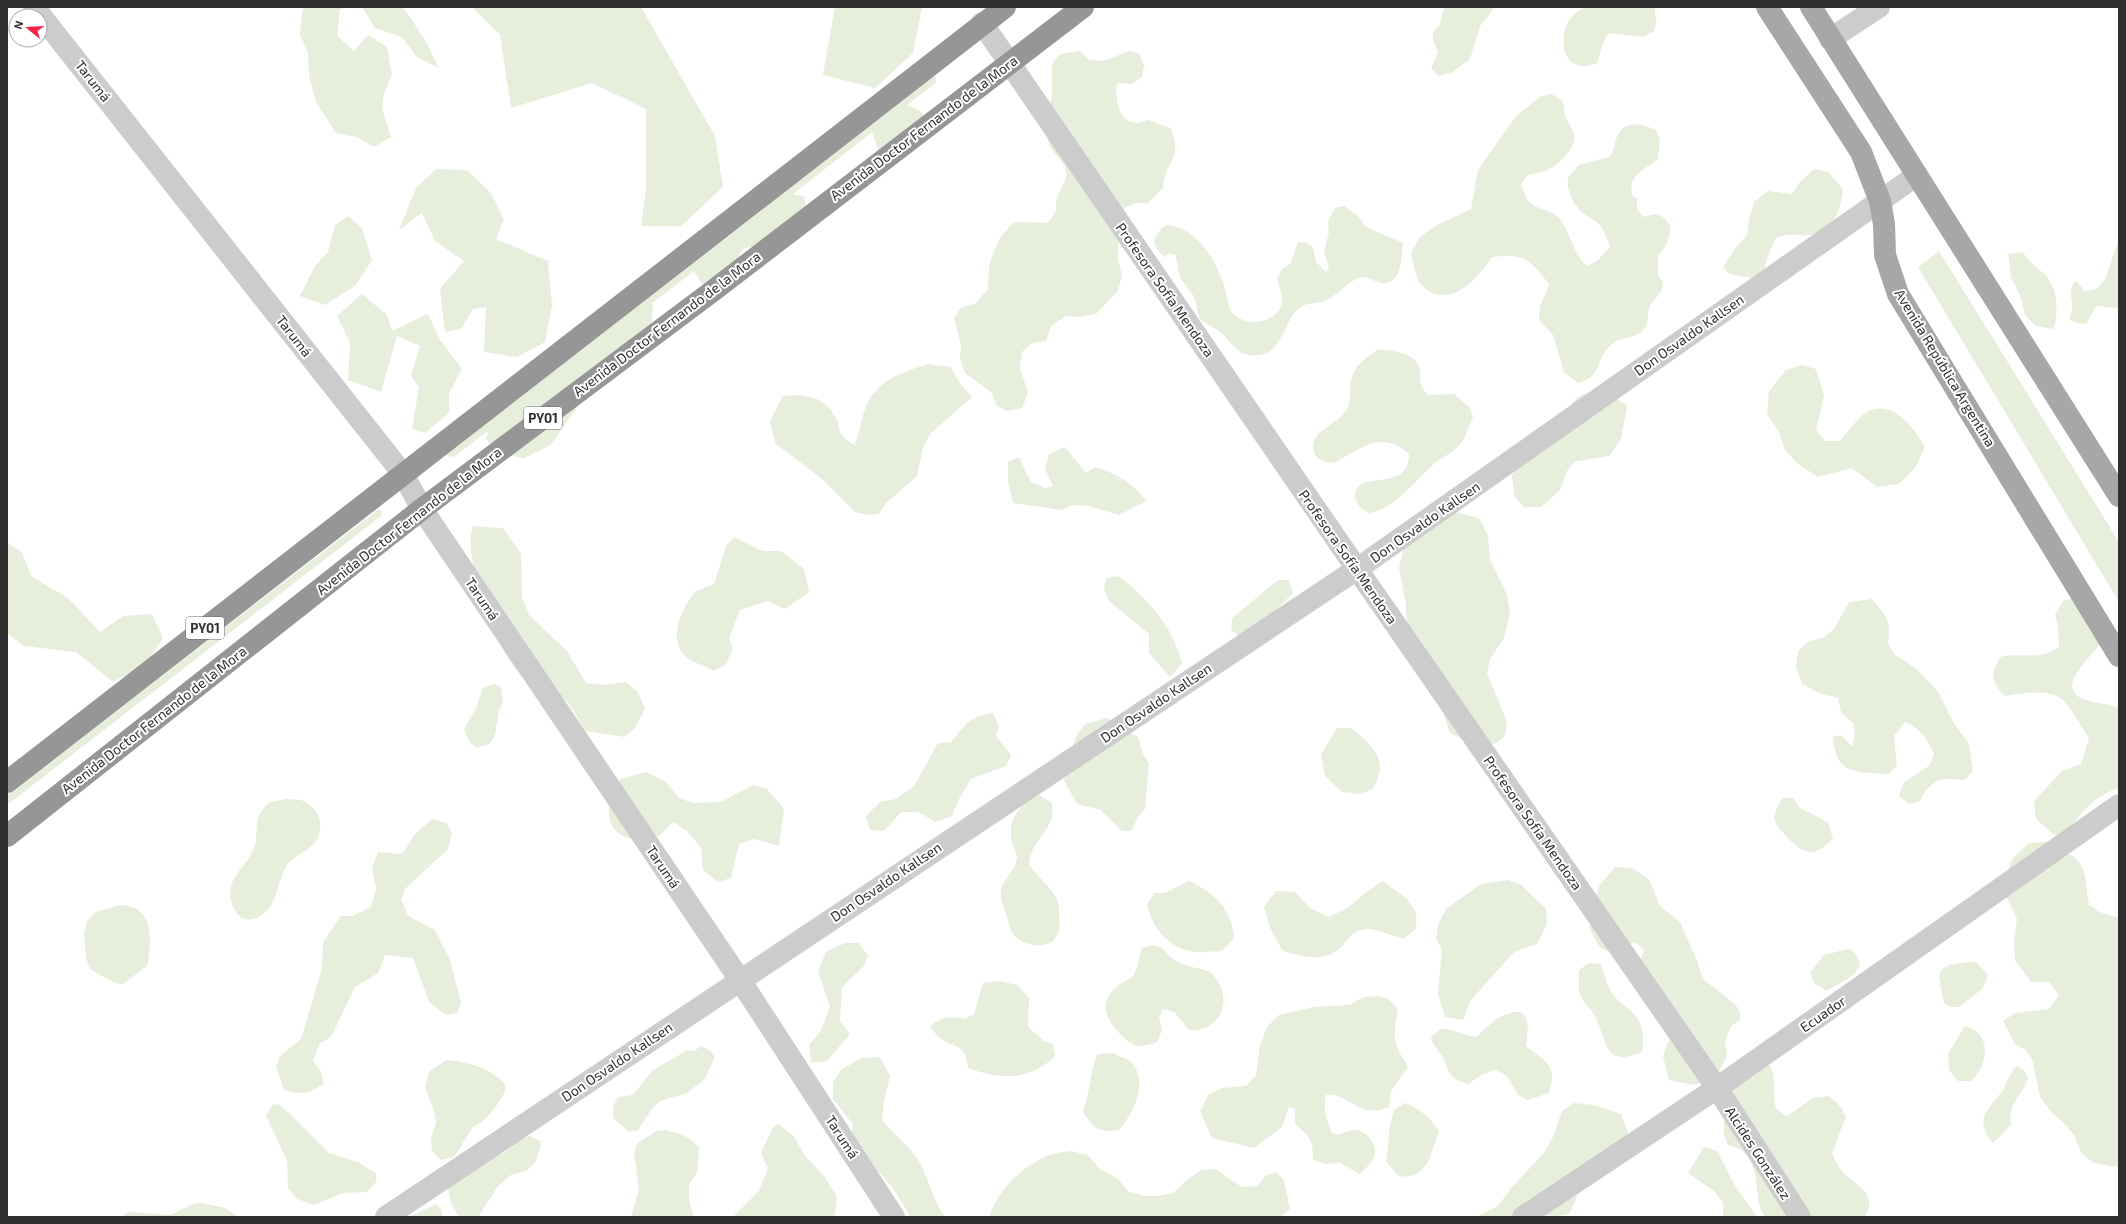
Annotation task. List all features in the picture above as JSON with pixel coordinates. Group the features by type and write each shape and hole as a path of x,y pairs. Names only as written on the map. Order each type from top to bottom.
{"highway":[{"name":"PY01","path":"7,782 982,23 1005,7"},
{"name":"Avenida Doctor Fernando de la Mora","path":"7,836 422,509 678,317 1083,7"}],"main road":[{"name":"Avenida República Argentina","path":"1767,7 1861,152 1880,201 1884,224 1885,255 1898,294 2119,656"},
{"path":"1811,7 2119,496"}],"street":[{"name":"Tarumá","path":"34,7 403,474 422,509 740,980 894,1217"},
{"path":"1830,39 1879,7"},
{"name":"Profesora Sofía Mendoza","path":"982,23 1357,569 1717,1088"},
{"name":"Don Osvaldo Kallsen","path":"386,1217 1357,569 1917,175"},
{"name":"Ecuador","path":"1523,1217 1717,1088 2119,805"},
{"name":"Alcides González","path":"1717,1088 1800,1217"}],"green space":[{"path":"304,7 353,7 340,9 337,36 354,51 368,35 387,47 392,75 384,94 382,108 391,137 374,147 356,137 336,133 316,102 309,76 308,53 300,35 302,12"},
{"path":"362,7 403,7 425,40 439,68 417,57 402,37 375,28"},
{"path":"472,7 641,7 715,136 723,187 681,226 641,226 646,189 646,109 592,83 511,108 500,35"},
{"path":"835,7 922,7 913,53 875,88 823,75"},
{"path":"1444,7 1493,7 1492,11 1480,26 1470,59 1451,73 1438,76 1431,68 1438,53 1433,40 1433,32 1440,24"},
{"path":"1597,7 1655,7 1656,24 1654,31 1643,37 1608,33 1603,43 1597,63 1584,66 1574,64 1568,57 1564,48 1566,26 1572,16 1582,9"},
{"path":"1080,51 1089,60 1104,61 1129,51 1139,53 1144,65 1142,77 1132,84 1117,83 1117,102 1119,108 1122,114 1131,122 1138,123 1149,120 1170,128 1174,138 1175,153 1164,179 1163,188 1148,203 1136,203 1124,208 1118,244 1118,260 1122,275 1118,291 1096,314 1080,317 1066,316 1051,326 1046,341 1032,343 1022,352 1020,368 1028,393 1022,408 1007,411 997,406 991,392 965,373 960,359 961,345 954,318 961,308 976,303 988,289 989,267 992,256 1001,236 1014,222 1048,223 1056,211 1056,200 1067,175 1065,166 1050,147 1045,129 1052,96 1052,64 1060,54"},
{"path":"931,76 936,77 936,83 907,105 921,111 927,123 905,158 878,150 872,132 793,194 804,197 809,219 792,244 765,244 742,249 737,261 704,287 694,271 651,304 653,305 651,333 599,375 551,445 524,458 498,454 486,439 488,431 454,457 448,456 447,452"},
{"path":"1551,94 1562,102 1566,118 1573,130 1574,139 1569,151 1555,166 1545,171 1529,175 1521,185 1530,203 1559,218 1582,261 1587,266 1597,261 1610,247 1599,224 1582,212 1572,199 1568,188 1568,177 1579,165 1609,157 1613,151 1616,139 1623,128 1633,124 1638,124 1656,130 1660,140 1658,159 1642,170 1635,178 1631,189 1632,196 1637,198 1637,208 1641,215 1646,217 1653,214 1660,215 1670,225 1667,242 1664,249 1658,256 1658,276 1663,282 1662,287 1661,291 1649,308 1646,327 1637,335 1620,339 1612,344 1606,350 1592,376 1578,383 1564,372 1553,335 1539,320 1540,306 1549,285 1532,264 1526,260 1512,256 1493,257 1479,274 1464,288 1457,292 1442,295 1434,294 1420,283 1415,272 1411,253 1420,237 1435,226 1471,209 1478,170 1516,116 1540,97"},
{"path":"436,169 467,170 491,193 504,219 496,239 548,261 552,305 545,342 517,357 484,352 486,307 473,309 461,329 445,332 440,289 464,261 435,241 422,213 399,230 416,188"},
{"path":"1814,169 1828,172 1843,189 1838,212 1830,225 1817,233 1808,235 1787,235 1775,239 1765,264 1766,274 1759,279 1729,274 1723,267 1736,247 1747,235 1749,219 1754,202 1768,191 1792,194 1798,184"},
{"path":"1344,206 1357,215 1366,227 1403,243 1400,269 1397,275 1388,283 1381,283 1365,277 1358,278 1330,298 1302,306 1292,317 1274,348 1268,353 1260,355 1246,354 1237,350 1220,332 1200,319 1194,297 1180,277 1175,255 1169,253 1165,257 1160,253 1155,245 1158,233 1166,225 1177,227 1186,231 1203,246 1210,255 1224,285 1231,311 1237,317 1244,320 1252,322 1260,321 1275,315 1279,309 1282,299 1277,278 1282,269 1290,264 1298,242 1306,242 1313,247 1316,262 1326,272 1329,267 1324,252 1329,232 1328,221 1335,208"},
{"path":"348,216 362,228 372,260 355,286 325,305 300,296 315,266 328,252 335,225"},
{"path":"2119,243 2119,308 2096,306 2086,324 2075,323 2069,319 2072,310 2071,291 2073,284 2076,280 2084,291 2093,290 2100,286 2108,273 2115,250"},
{"path":"1939,251 2119,542 2119,602 1918,267"},
{"path":"2023,252 2052,284 2056,298 2054,329 2036,326 2025,315 2020,295 2011,278 2008,254"},
{"path":"362,294 387,315 392,331 428,314 440,340 462,369 449,393 449,413 425,433 412,429 419,387 411,376 420,346 397,336 381,392 348,380 350,343 337,316"},
{"path":"1377,350 1399,352 1411,357 1418,364 1422,387 1429,395 1454,394 1470,408 1473,417 1464,438 1455,450 1435,463 1395,501 1377,511 1368,513 1359,507 1354,496 1357,488 1363,484 1387,479 1403,472 1407,465 1409,454 1399,447 1389,443 1380,442 1362,447 1334,463 1319,459 1315,455 1313,445 1315,438 1319,433 1343,415 1349,402 1352,376 1354,372 1360,363"},
{"path":"928,364 951,367 961,385 972,397 930,434 923,447 917,476 886,503 879,514 869,515 855,512 822,479 775,443 770,421 783,396 808,396 822,402 833,412 838,422 841,434 854,445 858,437 868,401 874,393 889,380 898,375"},
{"path":"1802,365 1816,369 1824,396 1816,430 1825,441 1840,441 1863,415 1871,410 1880,409 1896,413 1910,425 1925,447 1915,468 1899,484 1877,487 1852,468 1818,477 1798,464 1785,450 1779,432 1767,414 1769,391 1786,370"},
{"path":"1601,388 1627,406 1621,439 1609,456 1574,462 1567,471 1560,490 1541,507 1524,507 1515,497 1512,476 1529,440 1564,415 1577,397"},
{"path":"1065,447 1086,473 1095,467 1110,472 1130,484 1146,501 1119,515 1089,506 1073,505 1062,510 1013,503 1008,481 1008,462 1019,457 1031,482 1045,488 1053,486 1045,469 1049,454"},
{"path":"379,509 382,512 381,516 7,805 7,795"},
{"path":"1448,510 1479,518 1488,536 1490,559 1507,594 1510,613 1504,638 1490,659 1487,673 1507,722 1505,735 1498,742 1479,749 1450,733 1444,715 1437,668 1407,630 1406,605 1399,568 1404,546"},
{"path":"473,526 503,528 521,554 522,597 529,615 567,651 586,683 603,685 626,682 638,692 645,709 635,728 625,737 586,731 563,698 525,679 512,664 492,626 477,581 472,559 471,540"},
{"path":"734,537 763,551 781,551 804,569 809,592 785,609 768,601 740,610 729,638 733,649 726,665 713,671 683,654 677,638 677,630 682,614 694,592 714,584 726,546"},
{"path":"7,542 22,553 32,577 68,598 100,632 123,616 152,614 163,638 145,665 113,682 76,652 24,646 7,633"},
{"path":"1118,576 1149,603 1158,614 1172,637 1182,663 1170,677 1149,653 1149,634 1109,601 1104,590 1106,578"},
{"path":"1278,580 1289,580 1293,593 1271,615 1241,637 1231,630 1232,618"},
{"path":"2075,598 2101,643 2077,673 2073,681 2073,689 2076,695 2086,700 2119,708 2119,788 2101,796 2087,807 2063,835 2054,835 2036,819 2034,801 2062,771 2081,764 2089,738 2064,701 2051,694 2035,692 2005,696 1994,682 1994,673 2000,657 2046,654 2059,647 2058,625 2055,615 2063,601"},
{"path":"1872,599 1887,619 1889,629 1888,643 1894,654 1918,670 1939,693 1953,722 1969,744 1973,771 1965,780 1949,779 1937,781 1928,788 1919,802 1909,804 1899,796 1904,782 1929,766 1934,754 1923,735 1905,722 1894,736 1897,765 1889,774 1858,772 1850,769 1839,759 1835,750 1833,737 1841,735 1852,747 1855,734 1853,723 1841,712 1838,698 1819,693 1802,684 1796,667 1798,651 1808,642 1824,637 1834,629 1849,602"},
{"path":"494,684 501,687 503,703 499,711 495,735 489,744 476,748 469,741 464,729 476,708 483,688"},
{"path":"993,713 999,727 996,736 1011,755 1006,766 971,779 959,799 952,816 936,822 918,812 901,812 884,831 870,830 866,816 880,802 896,799 914,786 938,743 951,742 969,722 979,716"},
{"path":"1107,718 1138,737 1143,754 1149,763 1145,809 1138,817 1131,831 1122,831 1101,810 1077,804 1064,780 1076,736 1085,724"},
{"path":"1337,728 1351,728 1370,744 1377,755 1380,770 1373,789 1360,794 1342,792 1325,776 1321,754"},
{"path":"646,772 666,782 679,798 693,803 721,802 753,785 767,789 784,809 779,846 754,839 739,844 731,878 718,882 703,870 701,848 688,832 673,822 660,835 640,842 619,834 612,826 609,812 611,799 614,792 620,779"},
{"path":"1039,795 1051,802 1053,811 1052,818 1034,848 1029,864 1056,897 1059,905 1060,925 1058,933 1053,940 1047,944 1034,945 1020,940 1011,931 1001,895 1003,884 1014,867 1017,857 1011,835 1013,820 1020,808"},
{"path":"1783,798 1793,798 1800,808 1828,822 1833,839 1820,849 1810,852 1805,851 1794,844 1776,824 1774,816"},
{"path":"286,799 301,800 312,807 319,818 320,830 318,836 312,845 287,865 270,907 258,917 245,919 236,912 233,906 230,893 231,887 235,877 249,858 254,848 257,823 260,814 268,803"},
{"path":"432,819 446,823 452,833 448,849 405,889 401,899 408,916 435,930 450,959 461,1003 457,1013 446,1015 429,1002 413,958 385,955 378,973 355,987 333,1033 328,1039 320,1043 313,1061 321,1072 324,1083 310,1091 300,1093 284,1090 276,1066 280,1056 300,1040 304,1030 322,968 323,942 341,916 352,916 371,907 376,889 372,868 378,852 399,854 404,852 414,835"},
{"path":"2046,842 2059,847 2080,863 2085,876 2089,905 2102,913 2119,918 2119,1165 2115,1167 2094,1163 2082,1154 2074,1135 2066,1125 2052,1113 2040,1097 2033,1062 2026,1050 2015,1044 2003,1021 2015,1013 2049,1009 2059,995 2049,982 2031,982 2015,960 2014,942 2017,919 2007,899 2004,879 2013,858 2029,843"},
{"path":"1615,867 1632,868 1649,879 1660,906 1680,922 1696,958 1703,979 1735,1004 1740,1012 1740,1020 1731,1026 1725,1041 1727,1055 1717,1076 1694,1085 1669,1080 1663,1056 1674,1026 1640,962 1644,950 1635,942 1612,953 1599,947 1589,927 1599,886"},
{"path":"1508,880 1521,885 1546,909 1547,924 1537,944 1514,952 1470,1001 1463,1020 1445,1017 1438,994 1442,949 1436,939 1438,925 1446,909 1481,884"},
{"path":"1189,881 1207,891 1214,897 1226,910 1230,919 1234,938 1220,951 1196,952 1185,950 1176,946 1160,933 1150,915 1147,904 1155,893 1165,893"},
{"path":"1383,881 1407,899 1416,912 1416,928 1404,939 1374,930 1363,930 1352,935 1334,953 1327,956 1312,957 1296,955 1282,950 1270,928 1264,907 1276,891 1295,892 1310,908 1329,917 1347,908"},
{"path":"120,905 131,907 140,911 145,918 150,936 147,966 123,984 115,983 90,969 86,958 84,935 87,921 96,912"},
{"path":"845,943 859,943 868,956 864,966 842,987 840,1021 850,1034 827,1061 811,1063 809,1045 820,1032 830,1007 818,971 826,952"},
{"path":"1152,945 1163,948 1167,954 1178,962 1211,972 1221,988 1224,1002 1220,1015 1215,1021 1204,1029 1197,1030 1189,1030 1174,1012 1163,1009 1159,1017 1162,1030 1157,1042 1138,1046 1134,1045 1115,1029 1107,1016 1106,1003 1113,990 1120,984 1129,980 1135,973 1141,949"},
{"path":"1848,949 1855,953 1860,962 1856,972 1852,976 1827,991 1814,983 1810,973 1824,955"},
{"path":"1976,962 1988,975 1982,989 1959,1007 1950,1007 1944,1003 1939,978 1941,970 1949,965"},
{"path":"1589,963 1601,964 1607,983 1614,996 1638,1019 1643,1035 1642,1052 1622,1057 1610,1052 1596,1017 1579,992 1579,970"},
{"path":"999,981 1017,985 1029,998 1028,1027 1044,1041 1053,1044 1055,1056 1035,1070 1025,1074 1014,1076 992,1075 968,1068 967,1059 962,1050 945,1042 930,1026 939,1020 951,1017 965,1019 974,1014 983,983"},
{"path":"1380,996 1388,999 1398,1009 1395,1026 1396,1045 1408,1067 1391,1091 1389,1107 1378,1110 1369,1110 1361,1108 1341,1097 1334,1095 1326,1095 1325,1100 1326,1115 1333,1134 1339,1134 1351,1130 1359,1131 1367,1135 1373,1143 1375,1148 1374,1157 1370,1164 1360,1174 1340,1163 1326,1164 1313,1160 1312,1143 1305,1132 1295,1124 1295,1109 1289,1107 1282,1127 1254,1148 1212,1138 1200,1111 1209,1094 1223,1088 1246,1086 1256,1075 1260,1045 1267,1027 1279,1015 1314,1007 1350,1005 1363,997"},
{"path":"1513,1012 1521,1012 1526,1018 1528,1026 1526,1046 1544,1061 1551,1070 1552,1076 1549,1093 1528,1100 1518,1095 1507,1076 1496,1070 1483,1074 1468,1084 1457,1080 1448,1071 1442,1056 1433,1043 1431,1037 1439,1030 1445,1029 1476,1037 1496,1019"},
{"path":"1965,1026 1974,1029 1980,1035 1984,1042 1984,1058 1977,1074 1971,1081 1958,1081 1949,1070 1948,1054"},
{"path":"701,1046 711,1051 715,1057 704,1080 687,1093 660,1101 653,1107 638,1130 629,1132 613,1118 613,1107 618,1097 633,1095 652,1071 686,1051 694,1051"},
{"path":"1113,1053 1126,1058 1132,1063 1137,1071 1139,1089 1134,1107 1119,1130 1106,1131 1094,1126 1083,1112 1097,1054"},
{"path":"1754,1054 1763,1059 1769,1065 1774,1077 1774,1100 1776,1109 1787,1116 1813,1098 1829,1096 1841,1107 1846,1117 1832,1153 1841,1170 1867,1194 1869,1208 1865,1217 1765,1217 1759,1203 1754,1169 1745,1153 1728,1145 1723,1132 1725,1116 1741,1057"},
{"path":"880,1057 890,1076 884,1101 882,1120 911,1150 919,1161 937,1204 945,1217 911,1217 893,1188 880,1173 850,1150 853,1124 833,1099 833,1082 841,1070 861,1058"},
{"path":"446,1060 470,1064 486,1070 505,1084 505,1092 495,1108 482,1122 473,1127 454,1157 441,1160 432,1151 431,1139 436,1123 434,1111 425,1088 429,1072"},
{"path":"2017,1066 2025,1071 2028,1078 2022,1091 2013,1104 2011,1125 1993,1143 1987,1134 1983,1121 1988,1109 2003,1090 2010,1075"},
{"path":"1405,1103 1424,1114 1439,1131 1427,1164 1422,1170 1416,1174 1408,1176 1398,1176 1386,1161 1390,1125 1394,1110"},
{"path":"1574,1103 1594,1105 1621,1114 1632,1143 1584,1170 1575,1202 1569,1214 1556,1216 1543,1215 1541,1217 1476,1217 1498,1206 1512,1187 1543,1154 1553,1137 1562,1111"},
{"path":"273,1104 280,1105 329,1153 358,1162 376,1173 376,1182 367,1192 343,1193 314,1205 297,1199 288,1188 287,1161 266,1115"},
{"path":"778,1124 794,1136 805,1156 824,1176 837,1197 835,1215 832,1217 733,1217 759,1191 768,1168 761,1153 773,1127"},
{"path":"665,1130 684,1136 696,1144 699,1148 697,1173 689,1185 689,1201 694,1217 631,1217 639,1190 634,1153 637,1144 656,1131"},
{"path":"529,1136 540,1141 541,1146 535,1163 526,1171 511,1175 498,1186 478,1217 462,1217 457,1214 451,1203 448,1189 456,1162 492,1153 499,1155 505,1152 517,1141"},
{"path":"1704,1147 1717,1151 1737,1189 1757,1217 1723,1217 1723,1203 1715,1192 1688,1173"},
{"path":"1071,1151 1088,1155 1100,1169 1118,1179 1129,1192 1145,1196 1158,1196 1173,1193 1201,1170 1215,1169 1242,1187 1258,1186 1265,1176 1276,1172 1284,1180 1290,1209 1280,1217 989,1217 1004,1189 1028,1166 1047,1156"},
{"path":"202,1203 225,1208 238,1217 122,1217 128,1212 170,1215 193,1204"},
{"path":"436,1204 441,1209 443,1217 409,1217"}]}
